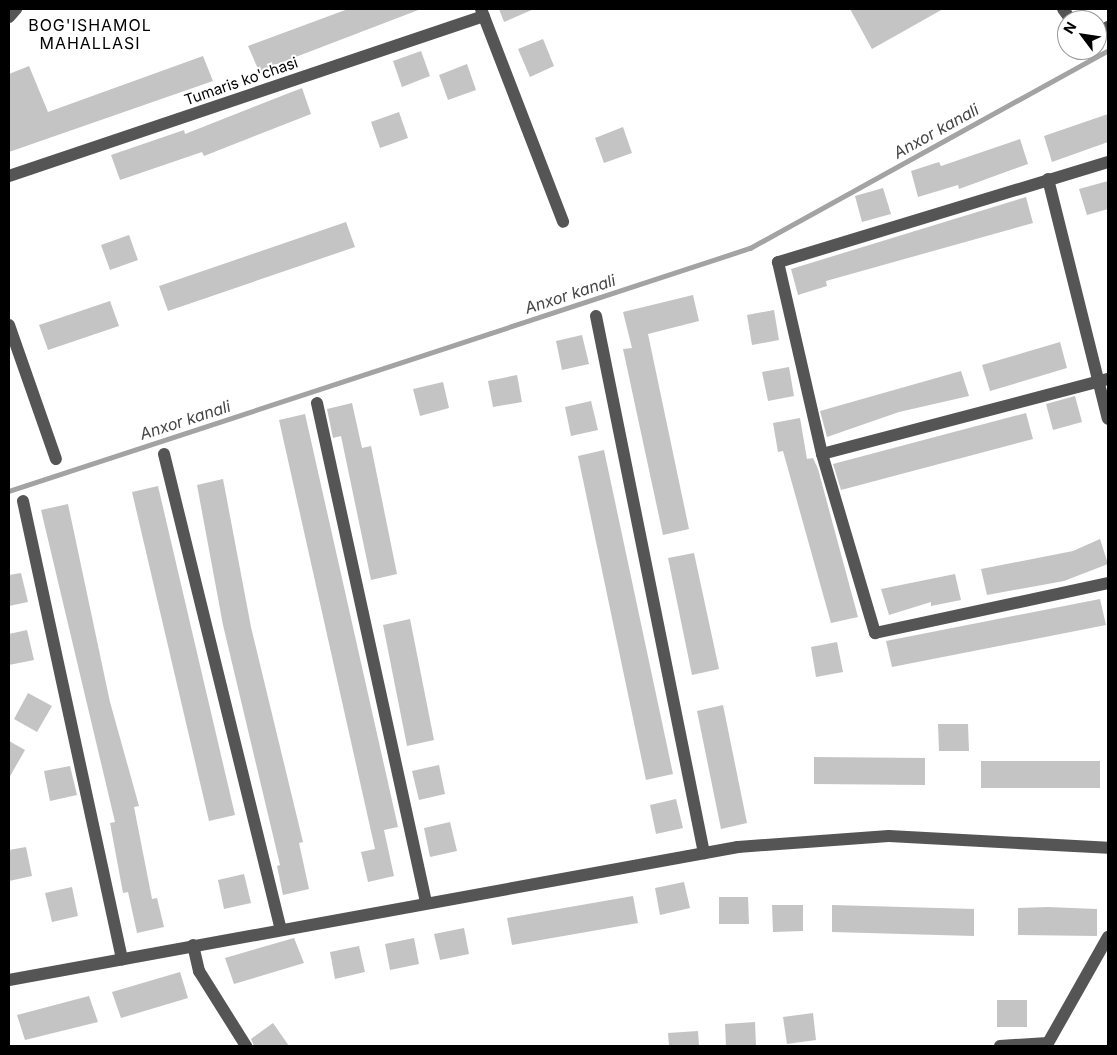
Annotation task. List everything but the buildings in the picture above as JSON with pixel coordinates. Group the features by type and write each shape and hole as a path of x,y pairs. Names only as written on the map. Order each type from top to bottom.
{"street":[{"path":"9,17 16,9"},
{"path":"482,13 563,222"},
{"name":"Tumaris ko'chasi","path":"9,176 482,13"},
{"path":"1108,162 778,262 822,454 874,633 1108,583"},
{"path":"1048,179 1105,380 1108,419"},
{"path":"596,316 704,853"},
{"path":"9,325 56,459"},
{"path":"822,454 1105,380"},
{"path":"317,403 426,902"},
{"path":"164,454 280,929"},
{"path":"23,501 122,959"},
{"path":"9,980 426,902 704,853 889,836 1108,848"},
{"path":"1000,1046 1048,1043 1108,936"},
{"path":"193,945 199,971 246,1046"}],"waterway":[{"name":"Anxor kanali","path":"9,491 750,248 1108,50"}],"district":[{"name":"BOG'ISHAMOL MAHALLASI","path":"90,34"}]}
